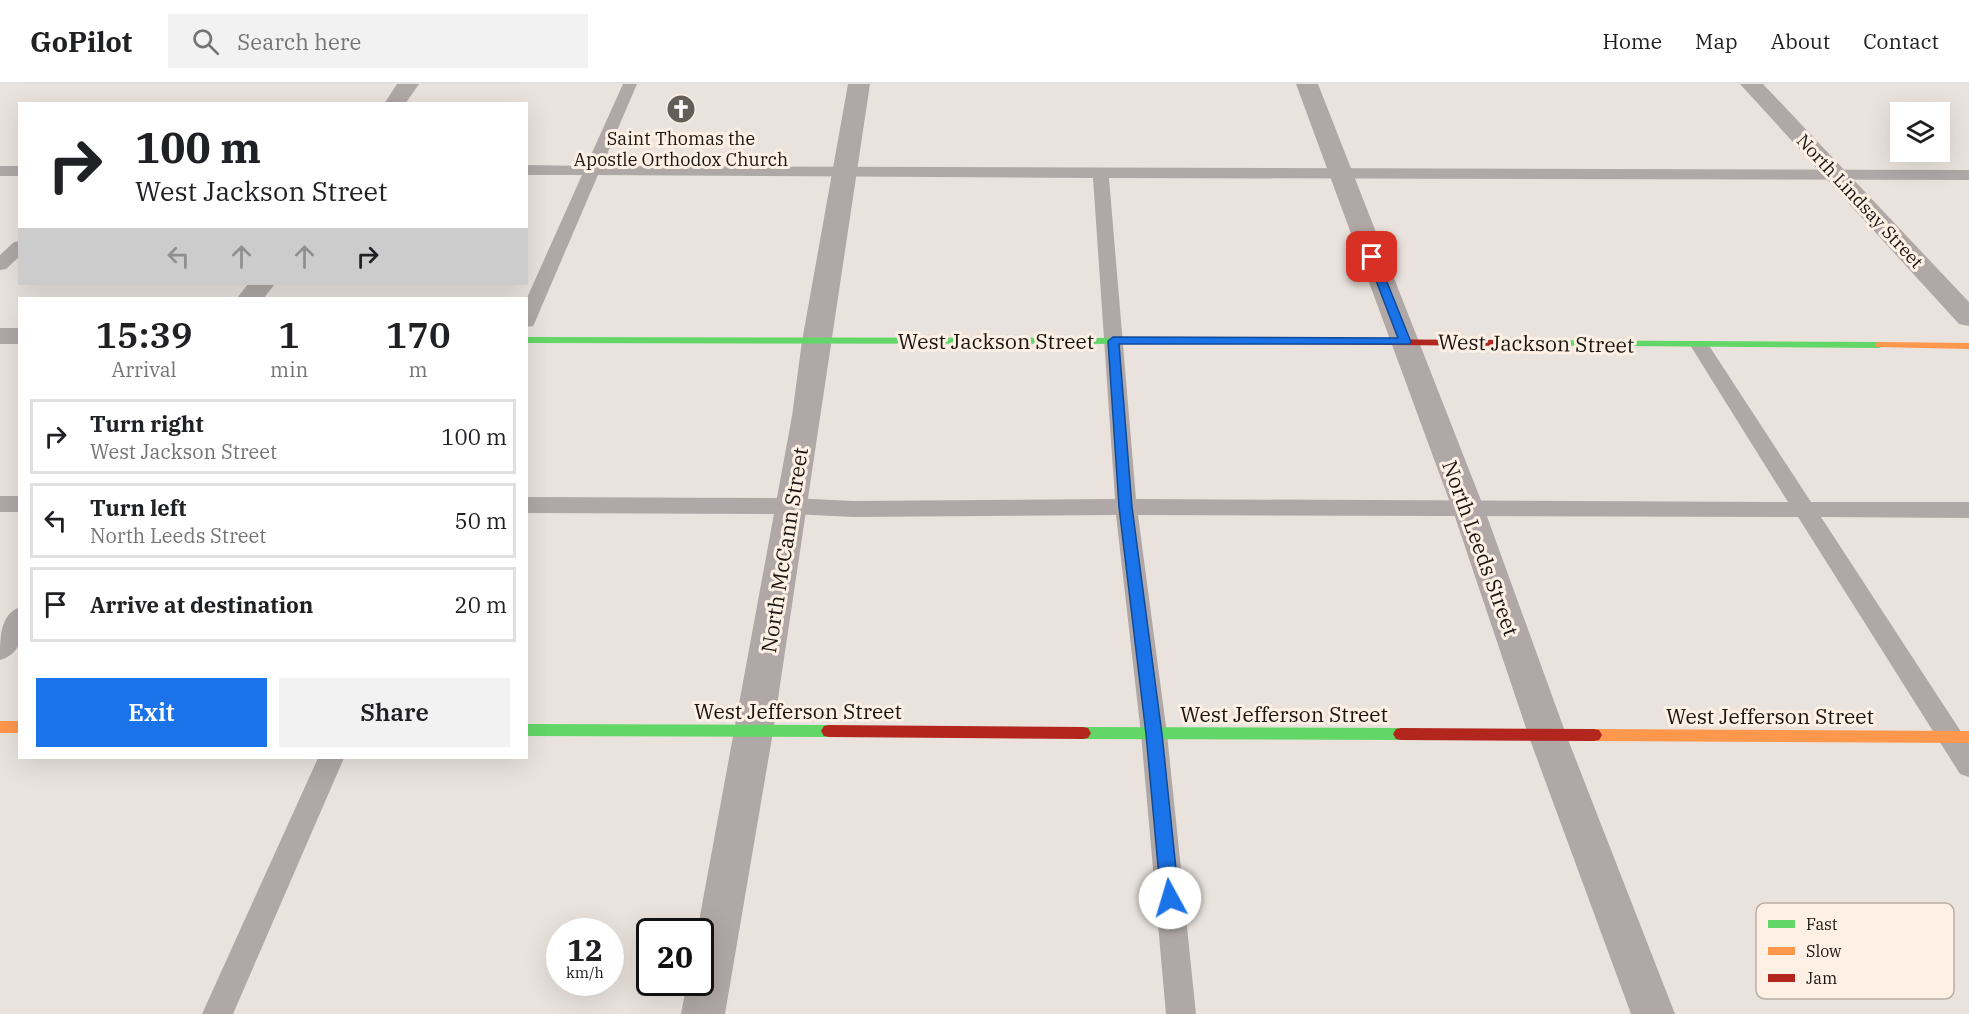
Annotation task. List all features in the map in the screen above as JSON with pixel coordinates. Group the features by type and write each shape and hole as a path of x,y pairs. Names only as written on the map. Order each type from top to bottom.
{"street":[{"path":"395,102 408,84"},
{"name":"North McCann Street","path":"703,1014 792,506 807,416 816,341 859,84"},
{"name":"North Leeds Street","path":"1307,84 1468,508 1548,737 1653,1014"},
{"name":"North Lindsay Street","path":"1751,84 1969,318"},
{"path":"251,297 260,285"},
{"path":"0,336 18,336"},
{"name":"West Jackson Street","path":"528,340 1969,346"},
{"path":"0,646 18,623"},
{"path":"0,727 18,727"},
{"name":"West Jefferson Street","path":"528,730 1548,737 1959,737"}],"lane":[{"path":"528,318 595,169 630,84"},
{"path":"528,170 1101,174 1969,175"},
{"path":"0,171 18,171"},
{"path":"1101,174 1126,507 1154,734 1181,1014"},
{"path":"0,265 18,248"},
{"path":"1699,345 1959,737 1969,766"},
{"path":"0,504 18,504"},
{"path":"528,505 792,506 853,509 1126,507 1969,510"},
{"path":"217,1014 331,759"}],"traffic: fast":[{"path":"528,340 1140,341"},
{"path":"1510,343 1879,345"},
{"path":"528,730 829,731"},
{"path":"1083,733 1401,734"}],"traffic: slow":[{"path":"1879,345 1969,346"},
{"path":"0,727 18,727"},
{"path":"1594,735 1969,737"}],"traffic: jam":[{"path":"1140,341 1510,343"},
{"path":"829,731 1083,733"},
{"path":"1401,734 1594,735"}],"place":[{"name":"Saint Thomas the Apostle Orthodox Church","path":"681,109"}],"route":[{"path":"1170,898 1154,734 1126,507 1113,341 1405,342 1372,257"}]}
